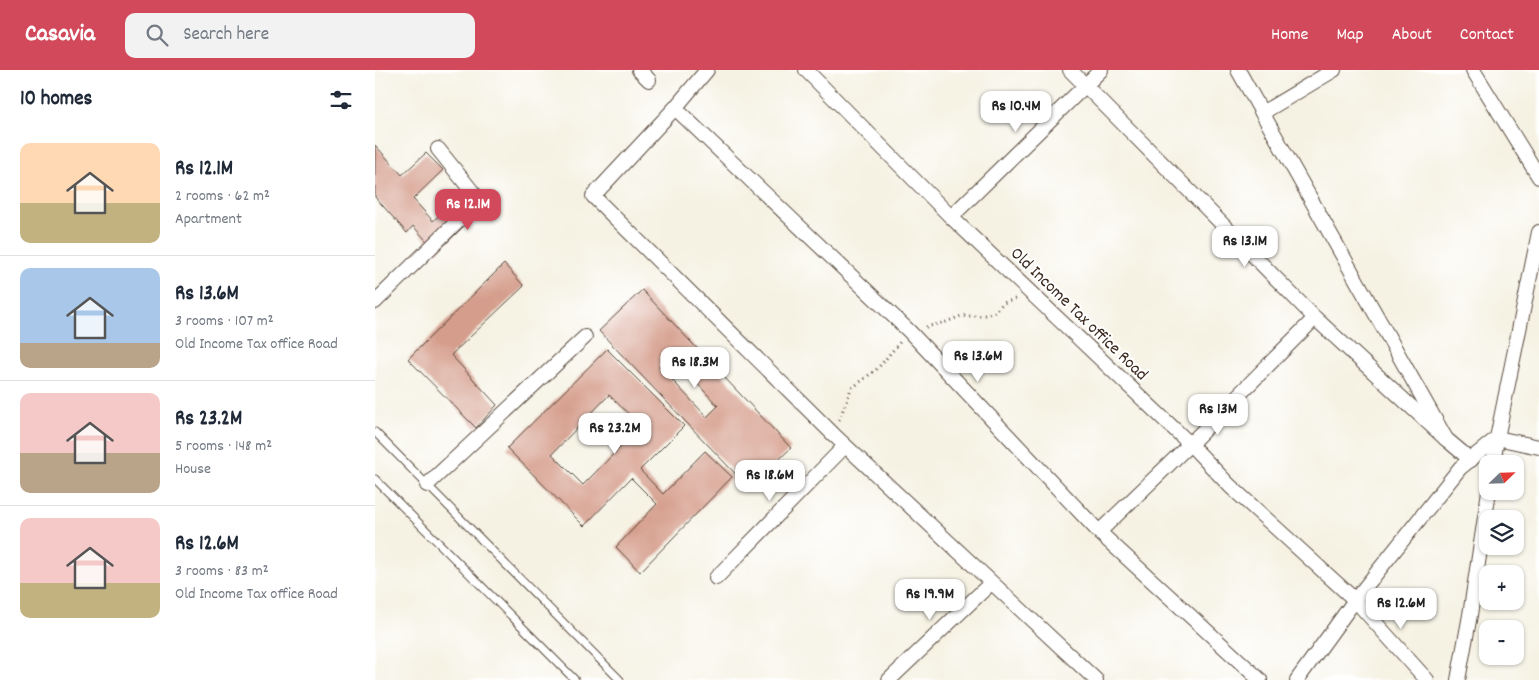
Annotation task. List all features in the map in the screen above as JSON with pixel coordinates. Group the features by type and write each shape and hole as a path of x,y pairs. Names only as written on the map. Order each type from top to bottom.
{"street":[{"path":"707,70 675,108 593,196 845,446 1096,680"},
{"name":"Old Income Tax office Road","path":"805,70 951,216 1190,444 1230,486 1355,600 1427,680"},
{"path":"1070,70 1315,318 1471,460"},
{"path":"951,216 1101,70"},
{"path":"1238,70 1446,439"},
{"path":"1262,113 1334,70"},
{"path":"1473,70 1539,177"},
{"path":"675,108 909,331 1099,532 1260,680"},
{"path":"375,302 479,200 438,149"},
{"path":"1494,455 1539,232"},
{"path":"1099,532 1190,444 1315,318"},
{"path":"427,485 585,337"},
{"path":"1497,438 1539,447"},
{"path":"1297,680 1355,600 1460,468 1497,438"},
{"path":"716,578 845,446"},
{"path":"1458,680 1488,500"},
{"path":"889,680 991,583"}],"lane":[{"path":"375,432 620,680"},
{"path":"375,479 575,680"}],"building":[{"path":"375,145 402,175 426,153 443,170 413,199 433,221 447,208 463,227 437,252 413,226 407,233 375,197"},
{"path":"504,264 524,286 451,355 497,405 476,428 408,359"},
{"path":"642,290 791,448 749,488 599,331","holes":["671,355 718,406 707,417 659,366"]},
{"path":"607,349 684,426 640,470 663,494 705,451 732,477 640,572 616,547 657,504 631,478 584,526 507,448","holes":["609,395 641,426 583,485 552,454"]}]}
